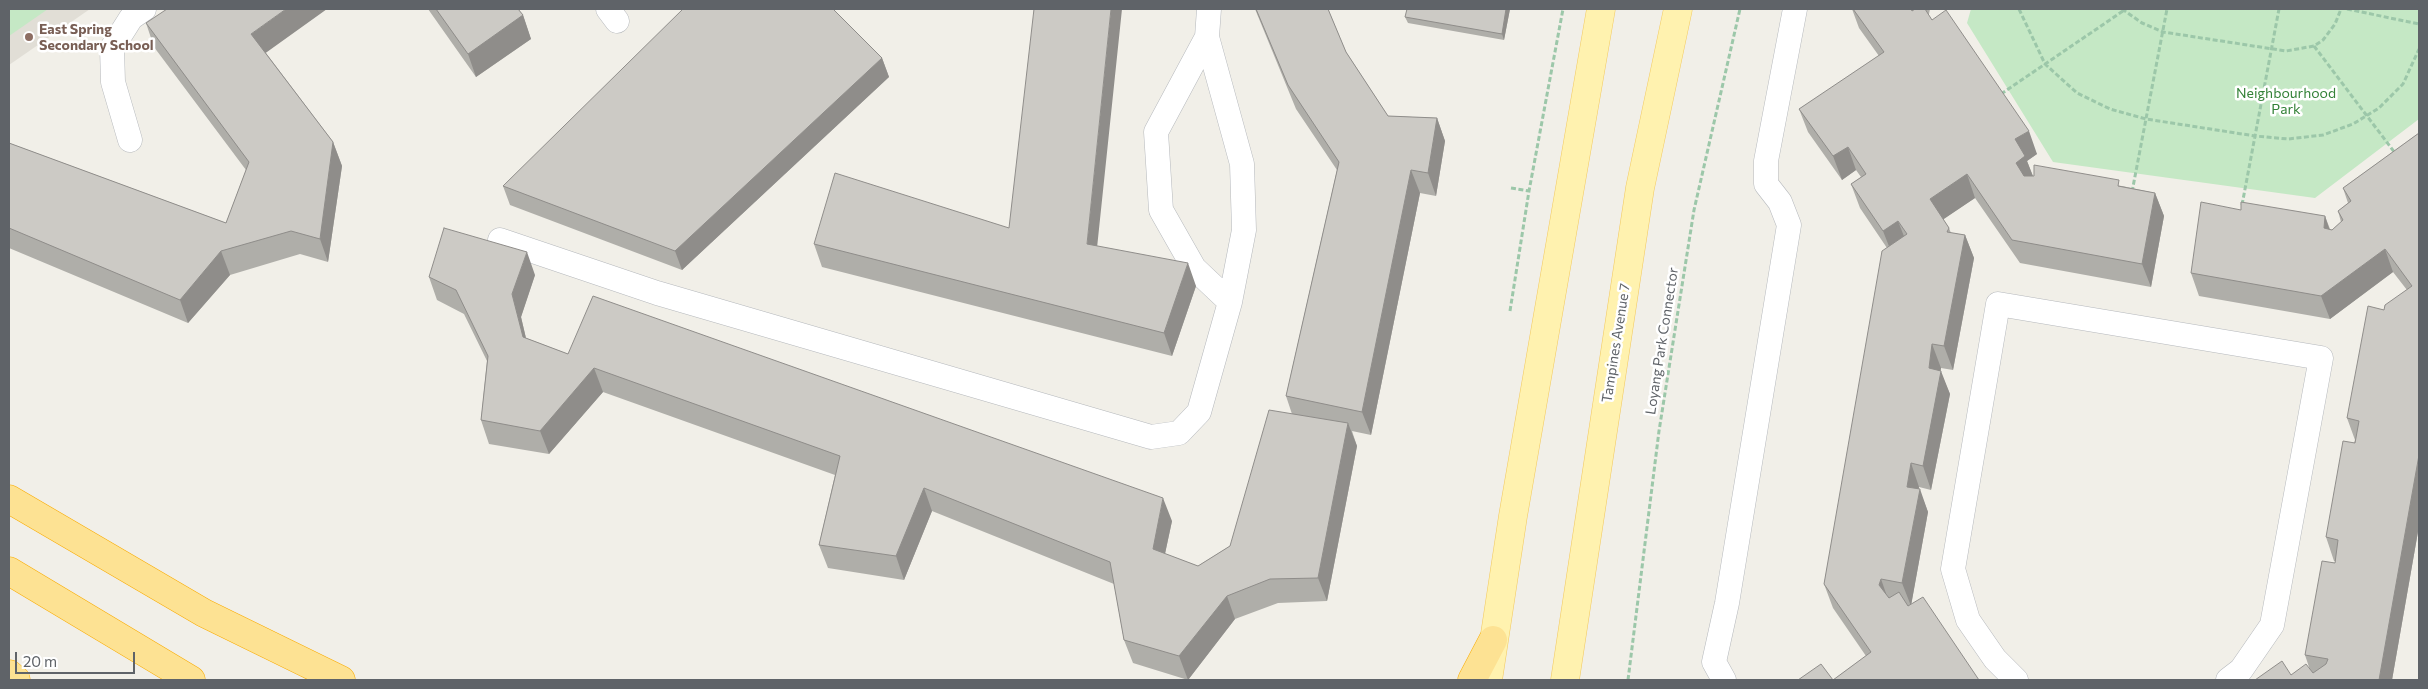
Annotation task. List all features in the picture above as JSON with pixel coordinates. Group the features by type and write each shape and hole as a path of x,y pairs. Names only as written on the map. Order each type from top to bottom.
{"highway":[{"path":"9,498 204,613 341,680"},
{"path":"9,571 191,680"},
{"path":"1472,680 1493,640"},
{"path":"9,674 16,680"}],"main road":[{"path":"1488,680 1493,640 1601,9"},
{"name":"Tampines Avenue 7","path":"1566,680 1640,188 1678,9"}],"lane":[{"path":"130,140 113,82 112,48 130,18 144,9"},
{"path":"500,240 657,293 1151,436 1179,433 1199,412 1230,302 1244,230 1242,164 1207,37 1209,9"},
{"path":"1724,680 1714,662 1727,603 1789,225 1780,202 1766,184 1766,161 1795,9"},
{"path":"1207,37 1156,132 1161,210 1194,268 1230,302"},
{"path":"2016,680 1995,659 1968,620 1953,569 1998,304 2322,358 2272,625 2241,670 2228,680"}],"path":[{"name":"Loyang Park Connector","path":"1628,680 1659,430 1693,220 1740,9"},
{"path":"2020,9 2045,64 2077,93 2110,109 2146,119 2255,136 2288,139 2323,135 2353,124 2379,108 2403,84 2419,49"},
{"path":"2132,192 2167,9"},
{"path":"2242,210 2278,9"},
{"path":"1998,96 2123,10 2142,23 2163,32 2286,51 2314,46 2323,40 2336,24 2341,9"},
{"path":"2347,9 2419,24"},
{"path":"2314,46 2396,154"},
{"path":"1511,188 1529,191"}],"shaded area":[{"name":"East Spring Secondary School","path":"9,9 90,9 9,65"}],"green space":[{"path":"9,9 48,9 9,36"},
{"name":"Neighbourhood Park","path":"1971,9 2419,9 2419,119 2315,198 2053,162 1967,23"}],"building":[{"path":"167,9 286,9 251,34 333,142 320,239 291,231 221,251 180,300 9,228 9,143 226,223 249,162 146,23"},
{"path":"436,9 518,9 523,15 468,54"},
{"path":"683,9 833,9 882,58 675,251 503,186"},
{"path":"1034,9 1111,9 1087,244 1188,263 1164,333 814,244 835,173 1009,228"},
{"path":"1256,9 1328,9 1346,52 1388,116 1437,118 1428,173 1411,170 1362,412 1286,396 1339,162 1288,85"},
{"path":"1407,9 1506,9 1502,34 1405,17"},
{"path":"1853,9 1911,9 1912,11 1915,9 1925,9 1932,20 1946,10 2029,131 2015,139 2025,156 2016,163 2024,176 2034,176 2034,165 2119,180 2118,186 2155,193 2142,264 2012,240 1967,174 1930,199 1949,228 1947,232 1965,235 1944,346 1932,344 1929,368 1941,371 1923,466 1911,463 1907,487 1920,489 1902,583 1881,579 1879,585 1889,598 1899,592 1908,606 1923,597 1979,680 1833,680 1871,652 1824,584 1882,251 1907,234 1898,221 1883,231 1851,184 1866,174 1848,147 1833,156 1799,109 1884,52"},
{"path":"2419,133 2419,455 2379,680 2255,680 2282,661 2291,675 2306,664 2313,673 2326,664 2328,659 2305,655 2322,561 2335,563 2338,540 2326,537 2343,441 2355,443 2359,421 2347,418 2368,306 2384,310 2385,305 2412,286 2385,249 2321,296 2191,273 2201,202 2241,210 2241,202 2325,216 2324,228 2332,230 2343,220 2338,211 2351,201 2343,188"},
{"path":"444,228 527,252 512,294 523,337 568,354 593,296 1163,498 1153,549 1198,566 1230,546 1269,410 1348,423 1318,578 1270,579 1227,596 1179,656 1124,640 1110,562 924,488 896,556 819,545 840,456 594,368 540,431 481,420 488,356 456,290 429,277"},
{"path":"1821,664 1833,680 1798,680"}],"place":[{"name":"East Spring Secondary School","path":"29,37"}]}
